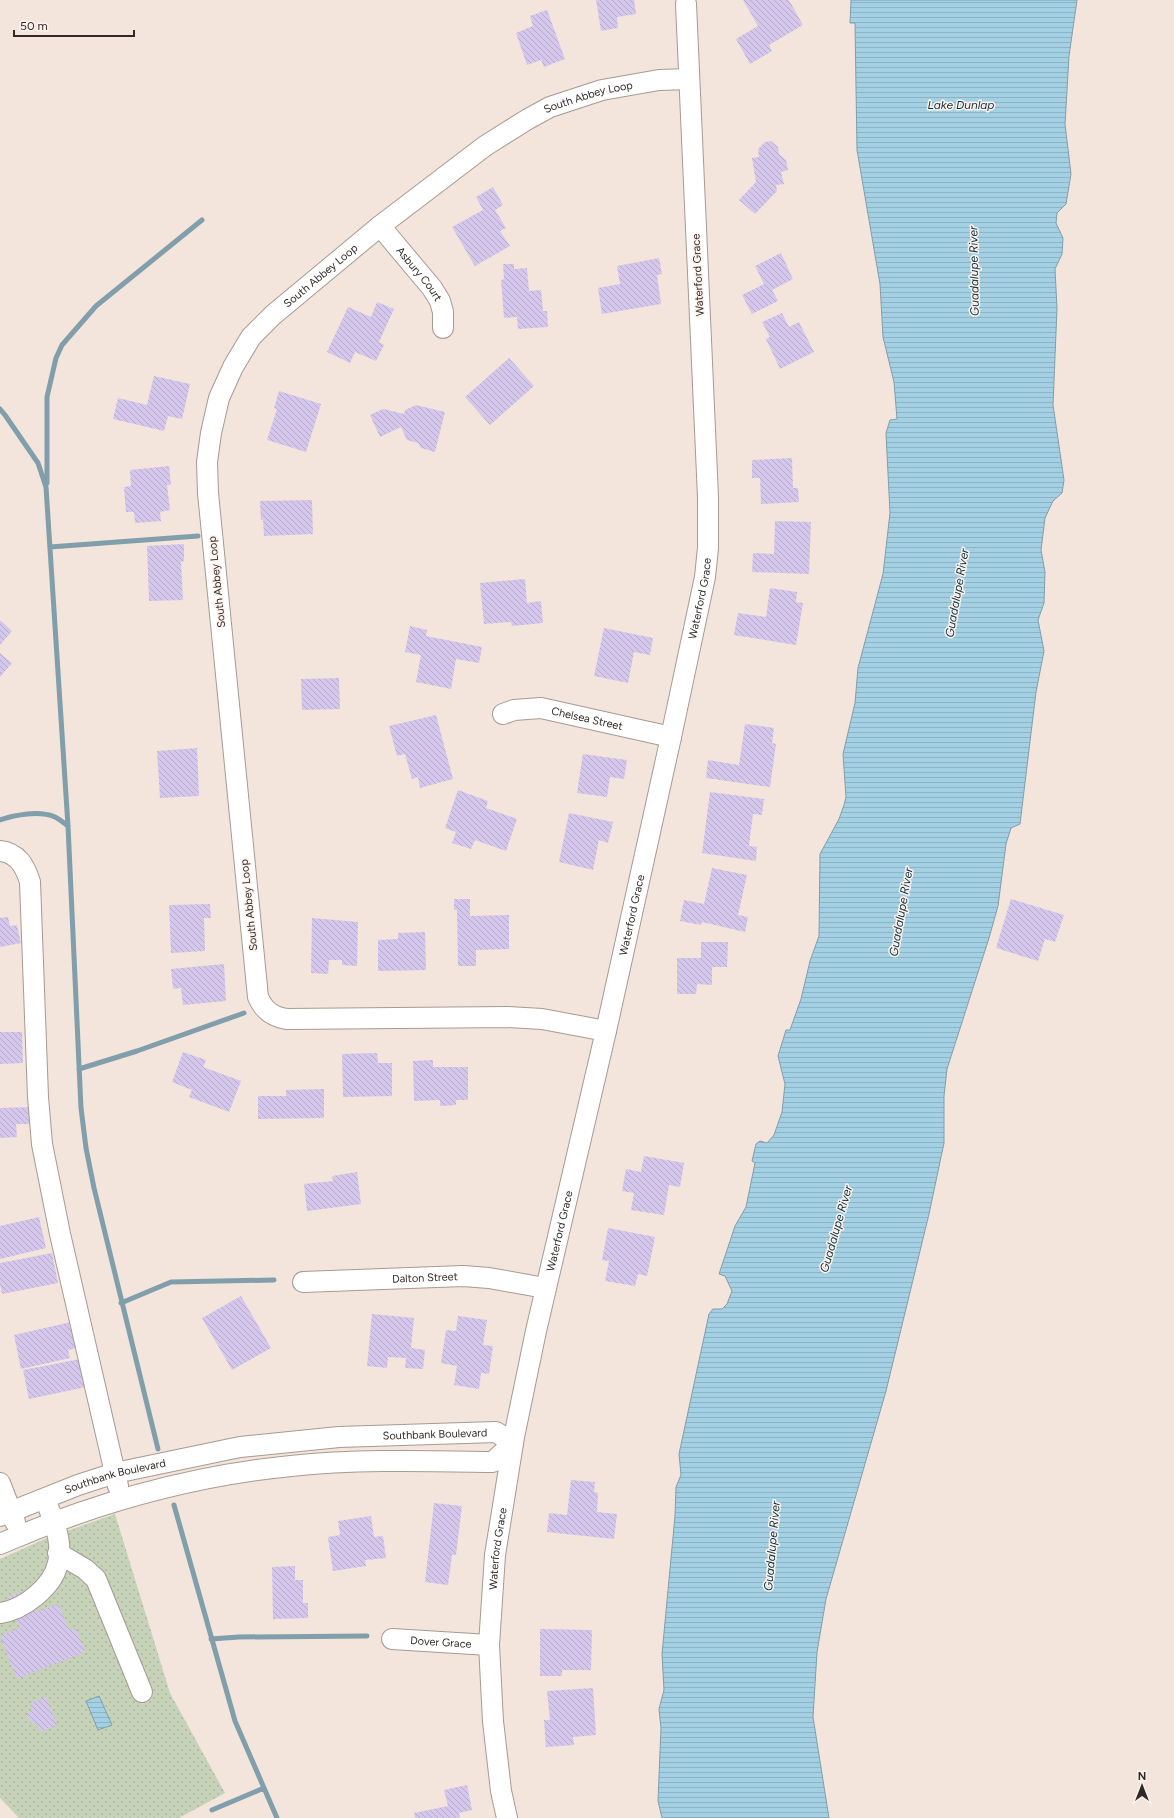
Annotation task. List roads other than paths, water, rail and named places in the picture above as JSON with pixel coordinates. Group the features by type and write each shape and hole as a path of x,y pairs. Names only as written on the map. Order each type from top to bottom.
{"street":[{"name":"Waterford Grace","path":"507,1818 501,1791 493,1721 489,1645 495,1555 513,1443 545,1288 606,1031 672,737 705,577 709,522 686,4"},
{"name":"South Abbey Loop","path":"606,1031 542,1019 508,1017 287,1019 275,1016 264,1008 258,997 208,493 208,462 211,433 219,398 233,367 251,337 273,315 380,226 485,146 506,132 550,107 609,89 659,80 689,79"},
{"name":"Asbury Court","path":"380,226 432,288 440,301 443,312 443,328"},
{"name":"Chelsea Street","path":"503,714 514,710 541,708 672,737"},
{"path":"0,851 18,857 25,868 30,882 35,984 38,1097 42,1144 55,1211 121,1499"},
{"name":"Dalton Street","path":"303,1282 462,1276 489,1278 545,1288"},
{"name":"Southbank Boulevard","path":"0,1544 54,1522 121,1499 193,1482 258,1470 370,1460 494,1462 513,1443 496,1432 339,1437 240,1447 115,1473 5,1513"},
{"path":"0,1483 5,1513 21,1535"},
{"path":"0,1613 13,1610 37,1596 53,1574 58,1564 54,1522 45,1498"},
{"path":"58,1553 85,1569 96,1578 142,1692"},
{"name":"Dover Grace","path":"392,1639 489,1645"}],"water":[{"name":"Lake Dunlap","path":"851,0 1077,0 1069,56 1065,124 1071,174 1066,204 1057,213 1056,223 1063,238 1062,254 1055,269 1057,308 1053,405 1064,480 1062,493 1053,501 1045,518 1041,550 1045,572 1044,603 1038,620 1044,651 1036,692 1020,824 1011,828 1006,844 998,906 947,1069 944,1096 944,1143 929,1214 886,1391 826,1599 817,1652 813,1717 829,1818 662,1818 658,1801 661,1728 659,1709 664,1690 662,1654 675,1516 676,1487 681,1475 679,1454 709,1314 713,1309 722,1309 727,1304 732,1291 725,1276 719,1274 735,1226 746,1207 755,1163 752,1161 756,1144 760,1141 767,1143 774,1135 782,1112 785,1084 778,1056 786,1030 790,1030 801,999 810,961 819,936 820,854 839,819 846,797 843,754 855,703 858,668 883,574 890,513 886,433 890,420 897,419 894,382 883,337 880,284 857,150 855,23 850,23"},
{"path":"99,1696 112,1725 98,1730 86,1701"}],"waterway":[{"path":"47,483 47,397 56,358 62,345 96,306 202,220"},
{"path":"0,409 38,463 46,487 68,826 81,1108 86,1148 94,1188 158,1449"},
{"path":"50,547 198,536"},
{"path":"0,820 13,816 42,814 55,817 68,826"},
{"path":"79,1069 137,1051 244,1013"},
{"path":"121,1303 171,1282 274,1280"},
{"path":"174,1505 235,1721 277,1818"},
{"path":"211,1639 239,1637 367,1636"},
{"path":"212,1810 264,1788"}],"water label":[{"name":"Guadalupe River","path":"974,271"},
{"name":"Guadalupe River","path":"957,593"},
{"name":"Guadalupe River","path":"901,912"},
{"name":"Guadalupe River","path":"836,1229"},
{"name":"Guadalupe River","path":"772,1546"}]}
